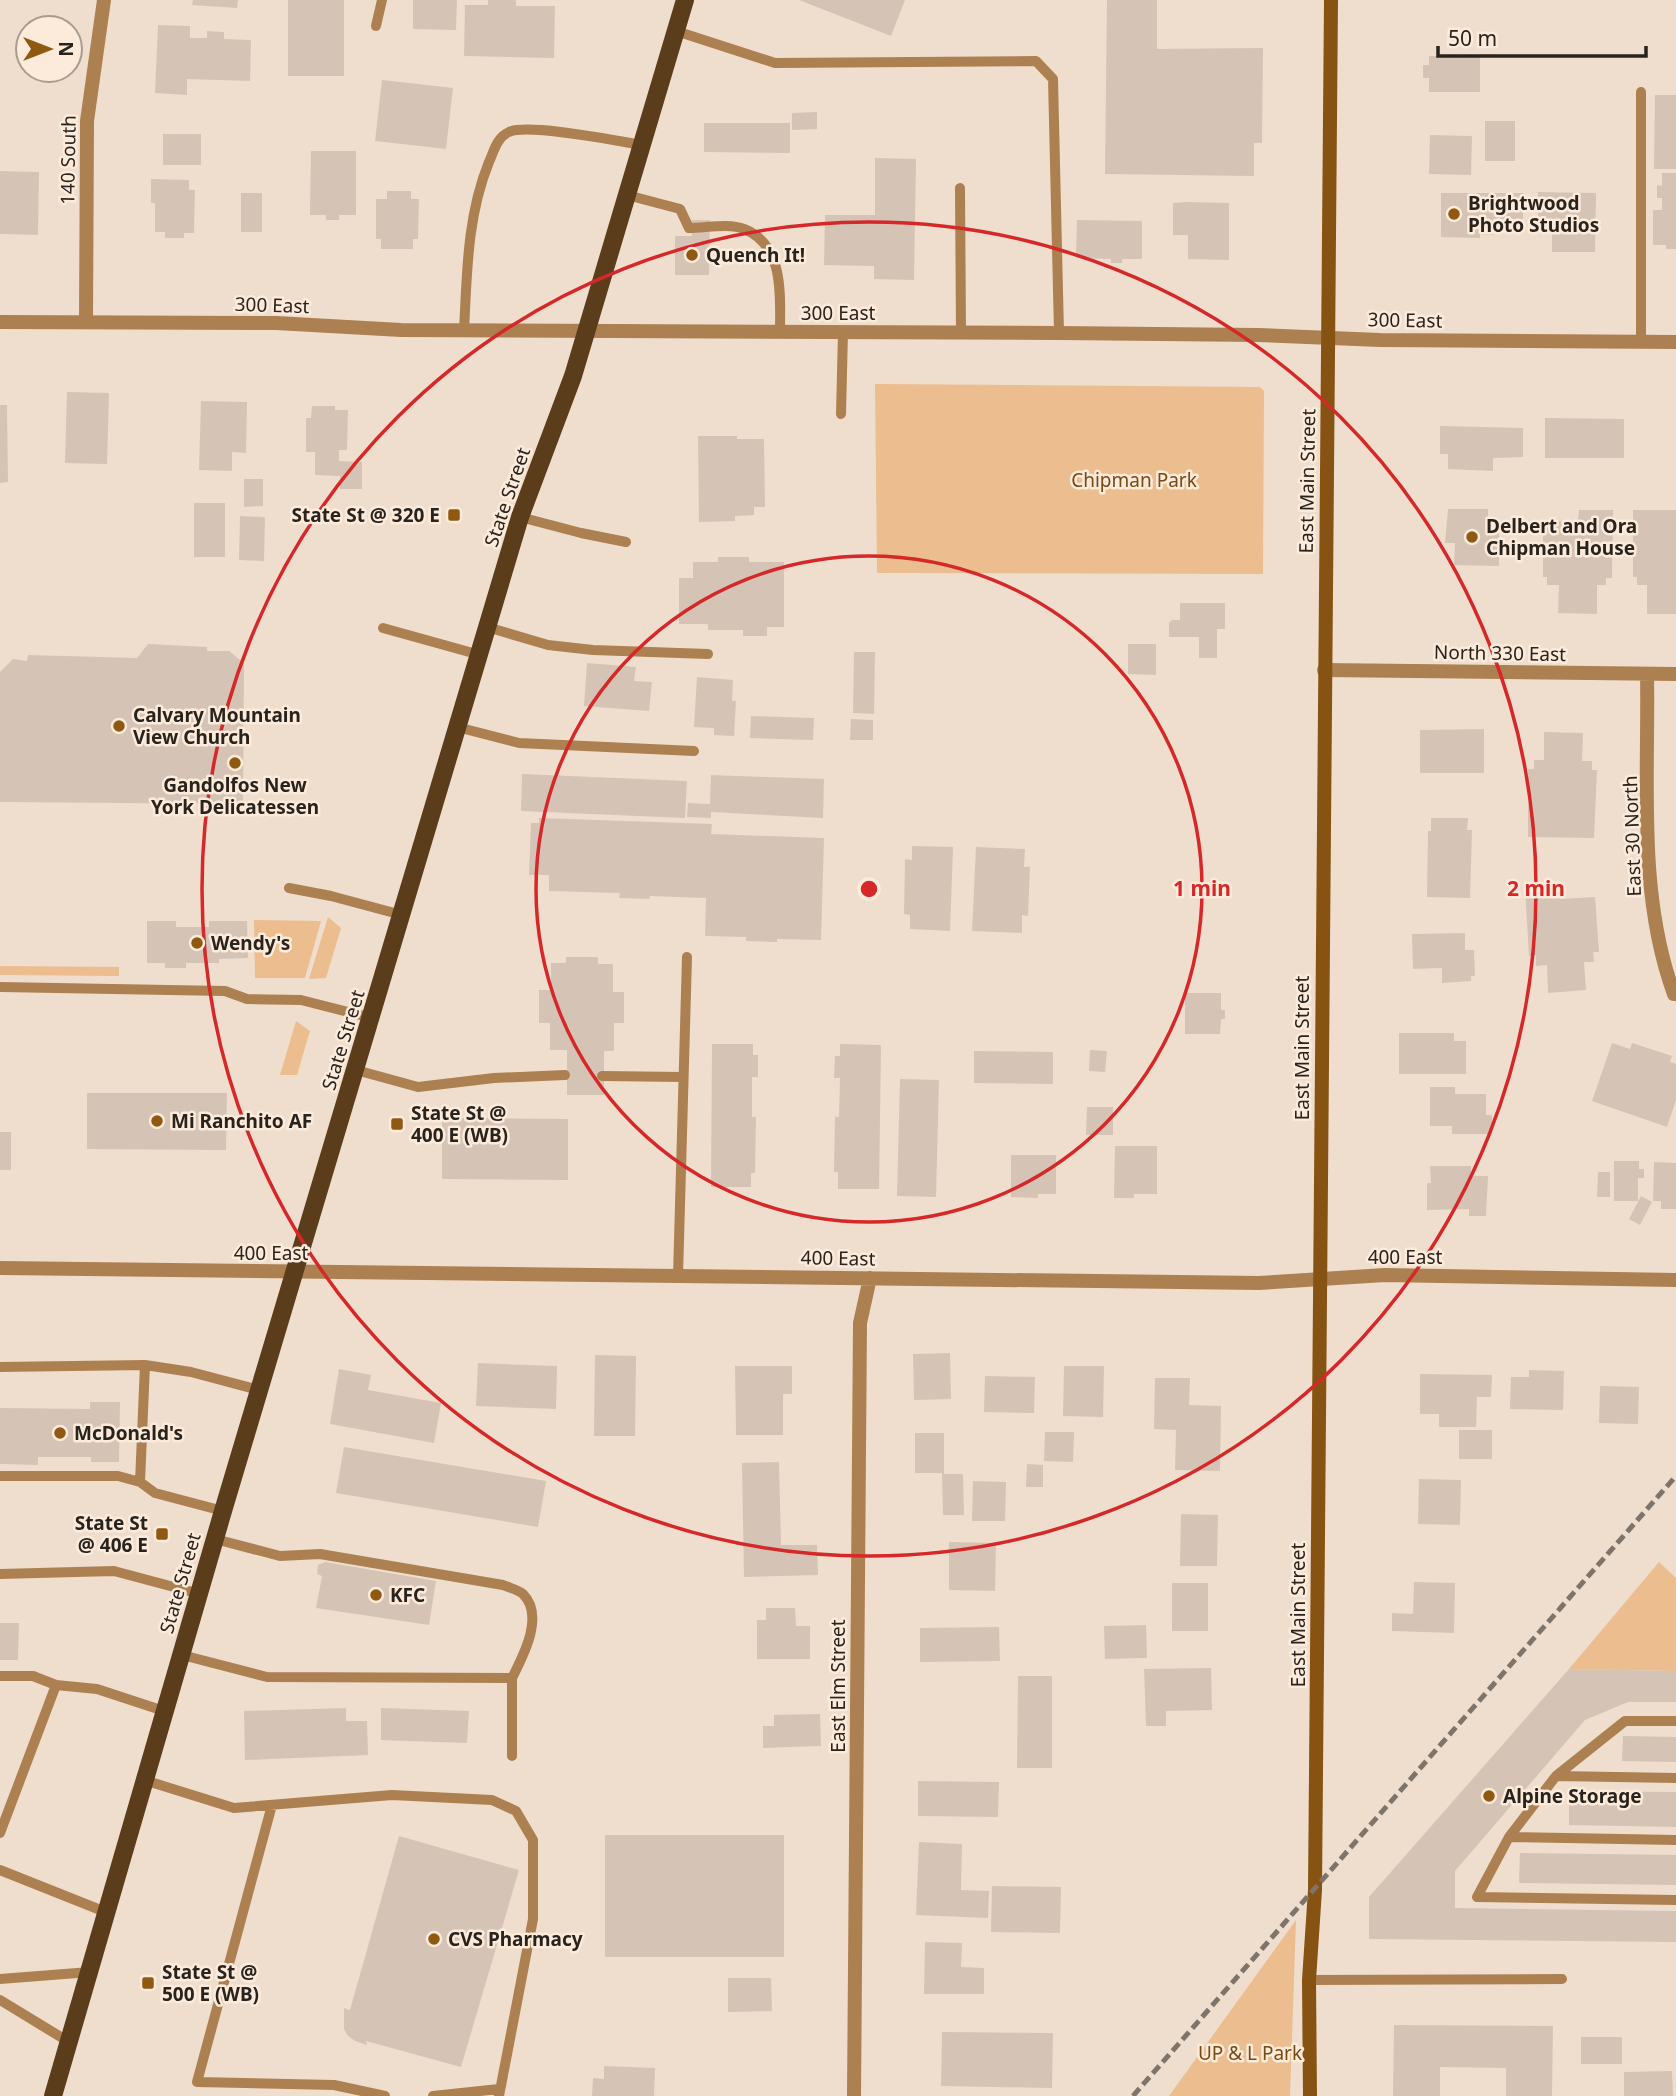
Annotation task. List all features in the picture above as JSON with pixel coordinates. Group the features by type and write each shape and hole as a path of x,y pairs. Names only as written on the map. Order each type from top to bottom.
{"main road":[{"name":"State Street","path":"53,2096 223,1511 520,517 573,376 685,0"},
{"name":"East Main Street","path":"1310,2096 1309,1980 1315,1889 1331,0"}],"street":[{"name":"140 South","path":"86,322 87,121 104,0"},
{"name":"300 East","path":"0,322 276,323 464,331 961,332 1676,342"},
{"name":"North 330 East","path":"1324,670 1676,674"},
{"name":"East 30 North","path":"1647,674 1647,832 1653,899 1663,964 1675,994"},
{"name":"400 East","path":"0,1268 1259,1283 1385,1275 1676,1280"},
{"name":"East Elm Street","path":"854,2096 860,1324 870,1278"}],"lane":[{"path":"376,26 382,0"},
{"path":"676,31 775,63 1036,61 1053,79 1059,333"},
{"path":"1641,92 1642,341"},
{"path":"464,331 469,241 479,188 498,140 510,131 534,129 642,145"},
{"path":"960,188 961,332"},
{"path":"627,195 680,209 689,228 743,229 759,238 771,254 780,284 780,331"},
{"path":"841,414 842,332"},
{"path":"520,517 626,542"},
{"path":"488,627 548,645 593,650 708,654"},
{"path":"383,628 480,655"},
{"path":"457,727 519,743 694,751"},
{"path":"289,888 402,915"},
{"path":"678,1276 687,957"},
{"path":"0,987 225,991 247,999 301,1000 372,1018"},
{"path":"356,1070 418,1087 494,1078 565,1075"},
{"path":"602,1076 683,1077"},
{"path":"0,1367 145,1365 191,1372 259,1390"},
{"path":"140,1482 145,1365"},
{"path":"0,1476 118,1476 140,1482 155,1493 223,1511"},
{"path":"215,1539 280,1556 320,1553 503,1586 522,1592 531,1604 533,1617 527,1646 512,1678 512,1756"},
{"path":"0,1574 114,1571 200,1594"},
{"path":"181,1655 267,1677 512,1678"},
{"path":"0,1676 33,1676 56,1685 97,1689 164,1711"},
{"path":"0,1833 56,1685"},
{"path":"1676,1721 1625,1721 1556,1776 1509,1838 1477,1897 1676,1900"},
{"path":"1556,1776 1676,1778"},
{"path":"144,1780 234,1808 392,1795 492,1800 516,1811 533,1840 533,1919 499,2093 433,2096"},
{"path":"272,1805 197,2082 334,2085 385,2096"},
{"path":"1509,1838 1676,1840"},
{"path":"0,1870 108,1913"},
{"path":"0,1979 90,1972"},
{"path":"1309,1980 1562,1979"},
{"path":"0,2000 69,2042"}],"green space":[{"name":"Chipman Park","path":"875,384 1260,387 1264,391 1263,574 877,573"},
{"path":"328,917 341,928 326,978 309,979"},
{"path":"254,920 321,921 305,978 255,978"},
{"path":"0,966 119,967 119,976 0,975"},
{"path":"296,1021 310,1031 297,1075 280,1075"},
{"path":"1659,1562 1676,1578 1676,1671 1569,1669"},
{"name":"UP & L Park","path":"1296,1920 1290,2096 1169,2096"}],"building":[{"path":"193,0 238,0 237,8 192,5"},
{"path":"288,0 344,0 344,76 288,76"},
{"path":"413,0 457,0 456,30 413,29"},
{"path":"488,0 516,0 516,6 555,6 554,58 464,56 465,5 488,5"},
{"path":"799,0 905,0 891,36"},
{"path":"1107,0 1157,0 1157,49 1263,48 1262,143 1254,143 1254,176 1105,174"},
{"path":"158,25 190,26 190,38 207,38 207,31 224,32 224,39 251,40 250,81 187,79 187,95 155,93"},
{"path":"1429,56 1480,56 1480,92 1429,92 1429,78 1423,78 1423,65 1429,65"},
{"path":"382,80 453,88 446,149 375,141"},
{"path":"1655,95 1676,95 1676,169 1654,169"},
{"path":"817,112 817,129 792,130 792,113"},
{"path":"1485,121 1515,121 1515,161 1485,161"},
{"path":"704,123 790,123 790,153 704,152"},
{"path":"163,134 201,134 201,165 163,165"},
{"path":"1430,135 1472,136 1471,175 1429,174"},
{"path":"311,151 356,151 356,215 339,215 339,220 326,220 326,215 310,215"},
{"path":"875,158 916,159 914,280 874,279 874,266 824,265 825,215 875,215"},
{"path":"0,171 39,172 38,235 0,234"},
{"path":"1662,173 1676,173 1676,249 1666,249 1666,245 1653,245 1653,210 1662,210 1662,198 1657,198 1657,185 1662,186"},
{"path":"151,179 189,180 189,190 195,190 194,233 184,233 184,238 165,238 165,232 155,232 155,203 151,203"},
{"path":"387,191 411,191 411,199 419,199 418,239 413,239 413,249 381,249 381,239 376,239 376,199 387,199"},
{"path":"1538,192 1596,193 1595,252 1552,252 1552,221 1538,221"},
{"path":"241,193 262,193 262,232 241,232"},
{"path":"1441,193 1523,193 1523,219 1493,219 1493,235 1480,235 1480,238 1441,237"},
{"path":"1173,203 1229,203 1229,260 1188,259 1188,235 1173,235"},
{"name":"Quench It!","path":"692,220 710,220 709,275 675,275 675,236 692,236"},
{"path":"1077,220 1142,221 1142,259 1122,259 1122,263 1111,263 1111,259 1076,258"},
{"path":"67,392 109,393 107,464 65,463"},
{"path":"201,401 247,402 246,453 232,452 232,471 199,470"},
{"path":"0,405 7,405 8,482 0,483"},
{"path":"312,406 335,406 335,410 348,410 347,450 339,450 339,461 362,462 362,489 340,489 340,476 315,475 315,452 306,452 306,418 311,418"},
{"path":"1545,418 1624,419 1624,458 1545,458"},
{"path":"1440,426 1523,428 1523,457 1493,458 1493,471 1448,469 1448,454 1440,454"},
{"path":"698,436 764,439 765,507 754,507 754,515 735,516 735,521 699,522"},
{"path":"244,479 263,479 263,506 244,507"},
{"path":"194,503 225,503 225,557 194,557"},
{"name":"Delbert and Ora Chipman House","path":"1448,509 1488,509 1488,531 1499,531 1499,566 1454,565 1455,543 1445,543"},
{"path":"1579,510 1613,510 1612,578 1606,578 1606,585 1597,585 1597,614 1558,613 1559,585 1547,585 1547,577 1543,577 1543,521 1578,521"},
{"path":"1633,510 1676,510 1676,614 1647,614 1647,585 1637,585 1637,577 1633,577"},
{"path":"240,516 265,517 264,561 239,560"},
{"path":"718,557 749,557 749,562 784,562 784,627 767,627 767,636 743,636 743,630 708,630 708,624 679,624 679,578 693,578 693,562 718,562"},
{"path":"1180,603 1225,603 1225,629 1217,629 1217,658 1199,658 1199,637 1169,637 1169,623 1172,620 1180,620"},
{"path":"148,644 229,651 244,663 243,804 0,802 0,672 13,659 27,661 28,655 137,658"},
{"path":"1128,644 1156,644 1156,675 1128,674"},
{"path":"854,652 875,652 874,714 853,713"},
{"path":"587,663 636,667 634,681 652,682 649,711 584,706"},
{"path":"697,677 733,680 732,701 736,701 734,736 714,735 714,728 694,727"},
{"path":"751,716 814,718 813,740 750,738"},
{"path":"851,719 873,720 873,740 850,740"},
{"path":"1484,729 1484,773 1420,773 1420,730"},
{"path":"1544,732 1583,733 1582,761 1592,761 1592,770 1597,770 1594,838 1528,837 1528,769 1534,769 1534,760 1544,760"},
{"path":"522,774 687,781 685,818 521,811"},
{"path":"711,775 824,779 823,818 711,812 711,818 687,817 688,803 710,804"},
{"path":"539,818 712,824 711,834 824,838 821,940 746,941 746,937 705,936 706,898 619,898 620,893 549,891 549,875 529,875 531,823 539,823"},
{"path":"1431,818 1468,818 1467,830 1472,830 1470,898 1427,897 1428,831 1431,831"},
{"path":"912,846 953,847 950,931 910,929 910,915 904,914 905,859 912,860"},
{"path":"976,847 1025,849 1024,867 1030,867 1028,916 1022,915 1022,933 972,931"},
{"path":"1560,884 1560,899 1595,897 1599,952 1593,952 1594,962 1584,962 1586,990 1548,993 1547,965 1536,966 1536,955 1529,956 1525,887"},
{"name":"Wendy's","path":"147,921 176,921 176,927 209,927 209,921 247,921 248,958 219,959 219,963 186,963 186,968 165,968 165,963 147,963"},
{"path":"1465,933 1465,950 1474,950 1475,976 1471,976 1471,981 1442,983 1442,968 1413,969 1412,934"},
{"path":"566,957 598,957 598,964 613,964 613,992 624,992 624,1023 614,1023 614,1051 604,1051 604,1095 567,1095 567,1050 550,1050 550,1023 539,1023 539,990 551,990 551,963 566,963"},
{"path":"1185,993 1221,993 1221,1010 1225,1010 1225,1019 1221,1019 1220,1034 1185,1034"},
{"path":"1399,1033 1454,1033 1454,1041 1466,1041 1466,1074 1399,1074"},
{"path":"1612,1043 1630,1049 1632,1043 1672,1056 1670,1062 1676,1064 1676,1100 1667,1127 1592,1101"},
{"path":"712,1044 753,1044 753,1055 758,1055 758,1077 752,1077 752,1117 756,1117 755,1173 751,1173 751,1187 711,1187"},
{"path":"840,1044 881,1045 879,1189 838,1189 838,1172 834,1172 835,1117 839,1117 840,1078 834,1078 835,1056 840,1056"},
{"path":"1090,1050 1107,1051 1105,1072 1089,1071"},
{"path":"974,1051 1053,1052 1053,1084 974,1083"},
{"path":"900,1079 939,1080 936,1197 897,1196"},
{"path":"1430,1087 1455,1087 1455,1094 1486,1094 1486,1115 1492,1115 1492,1134 1452,1134 1452,1126 1430,1126"},
{"name":"Mi Ranchito AF","path":"87,1093 227,1093 226,1150 87,1149"},
{"path":"1087,1107 1113,1107 1113,1135 1086,1135"},
{"path":"442,1118 568,1119 568,1180 442,1179"},
{"path":"0,1132 11,1132 11,1170 0,1170"},
{"path":"1115,1146 1157,1146 1157,1194 1134,1194 1134,1198 1114,1198"},
{"path":"1011,1155 1056,1155 1056,1194 1038,1194 1038,1198 1011,1197"},
{"path":"1614,1161 1639,1161 1639,1169 1644,1169 1644,1178 1638,1178 1638,1201 1614,1201"},
{"path":"1654,1162 1676,1163 1676,1209 1661,1209 1661,1201 1653,1201"},
{"path":"1430,1166 1471,1166 1471,1176 1488,1176 1486,1216 1469,1216 1469,1209 1427,1210 1427,1183 1431,1183"},
{"path":"1598,1172 1610,1172 1610,1197 1597,1197"},
{"path":"1641,1196 1652,1202 1640,1225 1629,1219"},
{"path":"950,1353 951,1399 914,1400 913,1354"},
{"path":"595,1355 636,1356 635,1436 594,1436"},
{"path":"478,1363 557,1366 556,1409 476,1406"},
{"path":"735,1366 792,1366 792,1394 783,1394 783,1435 736,1435"},
{"path":"1064,1366 1104,1366 1103,1417 1063,1416"},
{"path":"339,1369 371,1375 368,1390 441,1403 434,1443 330,1424"},
{"path":"1529,1370 1564,1371 1563,1410 1510,1409 1511,1377 1529,1377"},
{"path":"1420,1374 1492,1375 1491,1397 1477,1397 1476,1427 1439,1427 1439,1414 1420,1414"},
{"path":"985,1376 1035,1377 1034,1413 984,1412"},
{"path":"1155,1378 1190,1378 1189,1405 1221,1406 1220,1471 1175,1470 1176,1430 1154,1429"},
{"path":"1600,1386 1639,1387 1638,1424 1599,1423"},
{"name":"McDonald's","path":"90,1402 120,1402 119,1462 91,1462 91,1457 38,1457 38,1465 0,1464 0,1408 90,1409"},
{"path":"1459,1430 1492,1430 1492,1459 1459,1459"},
{"path":"1045,1432 1074,1432 1073,1462 1044,1461"},
{"path":"915,1433 944,1433 944,1474 963,1474 964,1515 943,1515 942,1473 915,1473"},
{"path":"344,1447 546,1481 538,1527 336,1493"},
{"path":"779,1462 781,1545 817,1545 818,1575 744,1577 742,1463"},
{"path":"1027,1464 1043,1465 1043,1487 1026,1487"},
{"path":"1419,1479 1461,1480 1460,1525 1418,1524"},
{"path":"973,1481 1006,1482 1005,1521 972,1521"},
{"path":"1181,1514 1218,1515 1217,1566 1180,1566"},
{"path":"949,1542 996,1543 995,1591 949,1590"},
{"name":"KFC","path":"325,1562 436,1581 429,1625 316,1608 322,1576 317,1574 318,1565"},
{"path":"1414,1582 1455,1583 1454,1633 1392,1631 1392,1613 1413,1614"},
{"path":"1172,1583 1208,1583 1208,1631 1172,1631"},
{"path":"766,1608 795,1608 796,1626 810,1626 810,1659 757,1659 757,1620 766,1620"},
{"path":"0,1623 19,1623 18,1660 0,1660"},
{"path":"1146,1625 1147,1658 1105,1659 1104,1626"},
{"path":"999,1627 1000,1661 920,1662 920,1628"},
{"path":"1211,1668 1212,1710 1166,1711 1166,1726 1146,1726 1144,1669"},
{"name":"Alpine Storage","path":"1569,1669 1676,1671 1676,1702 1628,1702 1585,1720 1455,1871 1455,1908 1676,1911 1676,1942 1369,1939 1369,1897"},
{"path":"1018,1676 1052,1676 1052,1768 1017,1768"},
{"path":"346,1708 346,1721 367,1721 368,1755 245,1760 244,1711"},
{"path":"381,1708 469,1711 467,1743 381,1740"},
{"path":"820,1714 821,1746 763,1748 763,1726 774,1726 774,1715"},
{"name":"Alpine Storage","path":"1623,1736 1676,1737 1676,1762 1622,1761"},
{"path":"918,1781 999,1782 998,1817 918,1816"},
{"name":"Alpine Storage","path":"1569,1791 1676,1792 1676,1827 1569,1825"},
{"path":"605,1835 784,1835 784,1957 605,1957"},
{"name":"CVS Pharmacy","path":"399,1836 519,1870 461,2067 366,2041 367,2045 355,2041 344,2029 344,2008 350,2010"},
{"path":"919,1842 962,1844 961,1890 989,1891 988,1918 916,1915"},
{"name":"Alpine Storage","path":"1520,1853 1676,1855 1676,1885 1519,1883"},
{"path":"992,1886 1061,1887 1060,1933 991,1932"},
{"path":"925,1942 962,1943 961,1967 984,1968 984,1994 924,1994"},
{"path":"728,1978 771,1978 772,2011 728,2012"},
{"path":"1394,2025 1553,2026 1552,2096 1506,2096 1506,2068 1440,2067 1440,2096 1393,2096"},
{"path":"942,2032 1053,2033 1052,2088 941,2086"},
{"path":"1581,2037 1622,2037 1622,2064 1581,2064"},
{"path":"604,2066 655,2068 654,2096 592,2096 593,2078 604,2079"},
{"path":"1672,2071 1673,2096 1624,2096 1624,2072"}],"railway":[{"path":"1133,2096 1676,1476"}],"place":[{"name":"Brightwood Photo Studios","path":"1454,214"},
{"name":"Quench It!","path":"692,255"},
{"name":"State St @ 320 E","path":"454,515"},
{"name":"Delbert and Ora Chipman House","path":"1472,537"},
{"name":"Calvary Mountain View Church","path":"119,726"},
{"name":"Gandolfos New York Delicatessen","path":"235,763"},
{"name":"Wendy's","path":"197,943"},
{"name":"Mi Ranchito AF","path":"157,1121"},
{"name":"State St @ 400 E (WB)","path":"397,1124"},
{"name":"McDonald's","path":"60,1433"},
{"name":"State St @ 406 E","path":"162,1534"},
{"name":"KFC","path":"376,1595"},
{"name":"Alpine Storage","path":"1489,1796"},
{"name":"CVS Pharmacy","path":"434,1939"},
{"name":"State St @ 500 E (WB)","path":"148,1983"}]}
